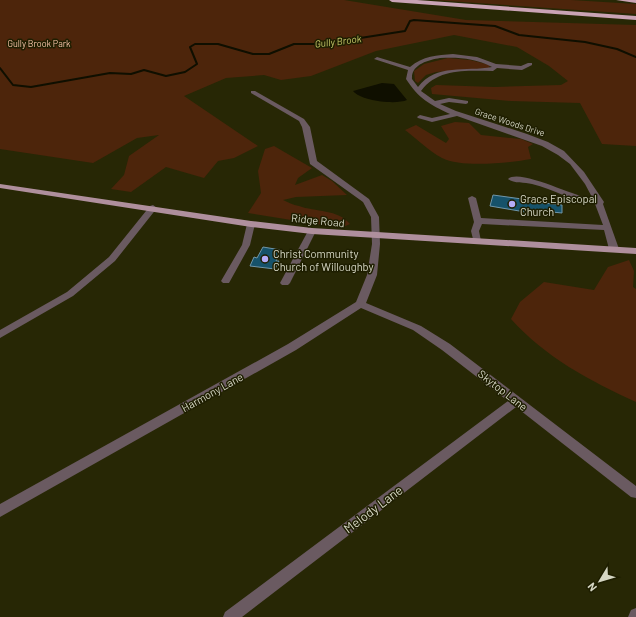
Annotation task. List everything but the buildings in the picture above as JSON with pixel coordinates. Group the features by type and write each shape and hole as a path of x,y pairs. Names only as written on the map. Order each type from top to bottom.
{"highway":[{"path":"392,0 636,18"},
{"path":"619,0 636,1"}],"main road":[{"name":"Ridge Road","path":"0,186 251,224 312,231 636,251"}],"street":[{"path":"377,59 411,69 425,60 452,56 484,60 495,66 522,68 530,64"},
{"path":"418,91 421,84 444,73 493,69 495,66"},
{"name":"Grace Woods Drive","path":"411,69 408,78 418,91 435,103 457,114 521,133 545,143 562,153 577,168 591,186 600,202 614,249"},
{"path":"253,92 302,120 306,127 313,162 327,174 366,201 375,218 374,236 376,244 372,275 360,304"},
{"path":"435,103 449,100 466,102"},
{"path":"420,116 432,120 457,114"},
{"path":"512,179 534,182 587,201 600,202"},
{"path":"472,198 478,222 475,232 477,241"},
{"path":"0,335 70,294 112,259 153,208"},
{"path":"478,222 608,228"},
{"path":"226,281 246,245 251,224"},
{"path":"286,283 312,231"},
{"name":"Skytop Lane","path":"360,304 417,328 446,347 636,493"},
{"name":"Harmony Lane","path":"0,511 292,347 360,304"},
{"name":"Melody Lane","path":"230,617 516,401"}],"green space":[{"name":"Gully Brook Park","path":"0,0 344,0 466,20 636,25 636,146 602,144 580,103 511,101 432,94 431,88 436,85 495,87 561,85 568,81 549,66 517,47 454,35 376,51 311,76 281,80 264,75 226,78 184,96 258,146 234,158 218,161 204,178 166,167 131,192 111,189 124,175 129,156 159,135 137,138 93,163 0,149"},
{"path":"434,0 571,0 636,4 636,14"},
{"path":"448,58 470,60 490,65 489,68 436,72 426,75 418,83 415,81 414,71 424,64"},
{"path":"455,122 469,123 481,135 521,139 533,144 528,147 531,159 486,164 450,161 432,152 405,130 416,125 446,143 449,139 441,126"},
{"path":"274,146 312,168 298,178 295,185 322,175 332,181 347,195 296,197 283,200 305,208 333,213 345,219 350,224 341,228 248,213 261,193 258,171 265,149"},
{"path":"629,260 634,271 633,287 636,289 636,402 602,386 569,367 538,345 511,319 520,302 544,282 594,290 608,267"}],"shaded area":[{"path":"382,83 394,84 407,100 387,102 371,100 353,91"}],"waterway":[{"name":"Gully Brook","path":"0,68 13,85 31,87 110,73 131,74 144,70 166,76 185,72 197,64 190,47 195,44 218,44 253,54 269,54 294,44 322,44 405,31 410,21 414,20 495,26 519,35 585,42 617,49 636,57"}],"place":[{"name":"Grace Episcopal Church","path":"512,204"},
{"name":"Christ Community Church of Willoughby","path":"265,259"}]}
